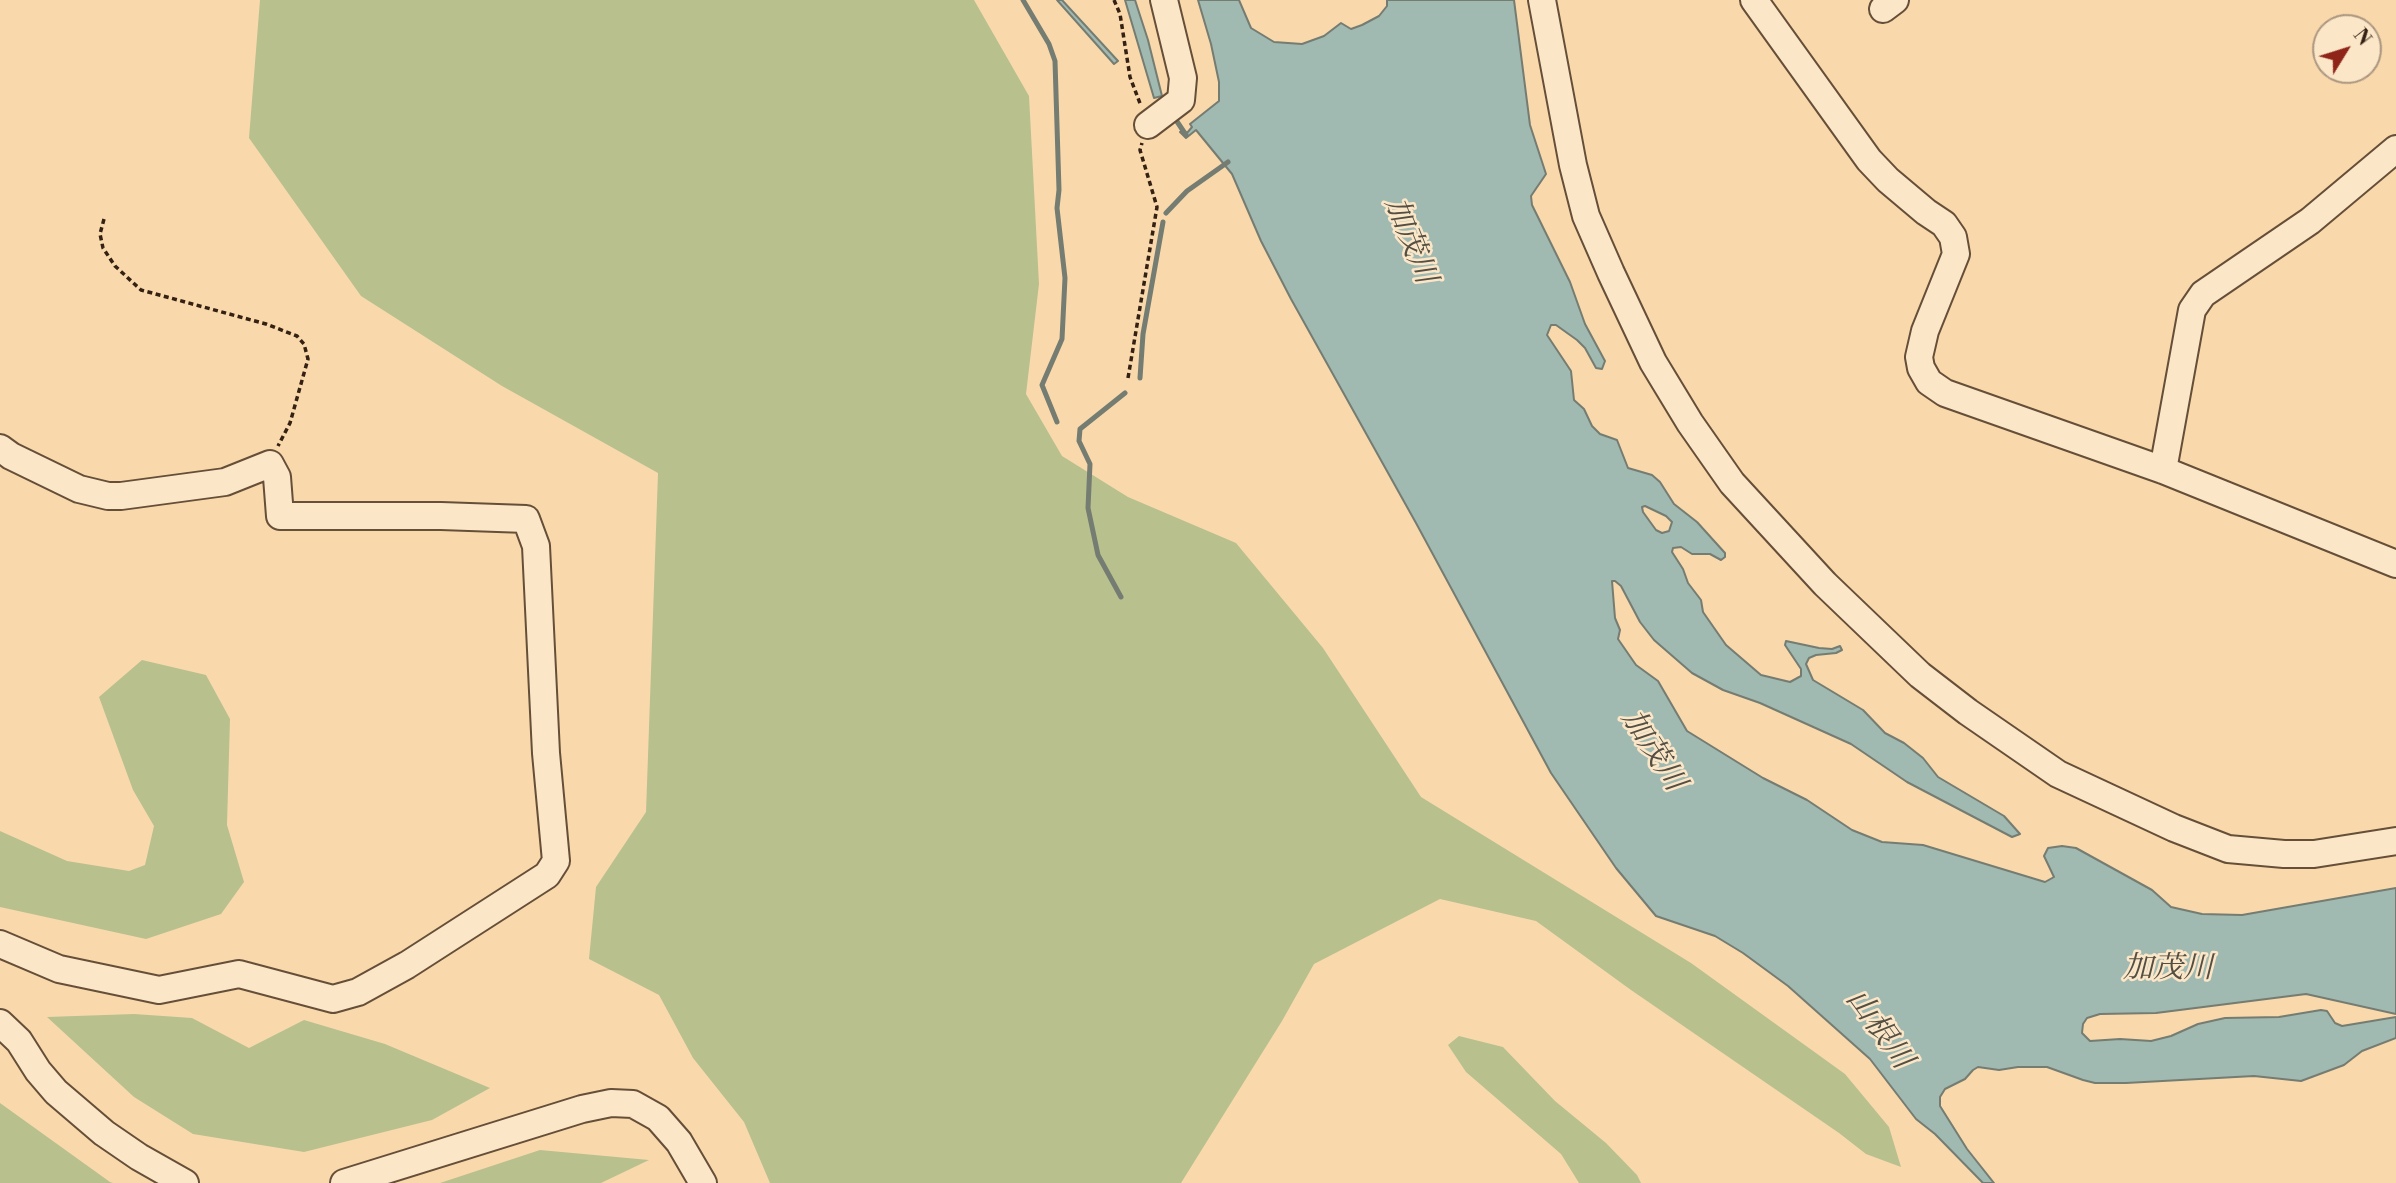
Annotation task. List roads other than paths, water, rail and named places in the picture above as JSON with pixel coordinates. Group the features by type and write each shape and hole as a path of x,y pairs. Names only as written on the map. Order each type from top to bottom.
{"street":[{"path":"1148,125 1181,100 1184,78 1164,0"},
{"path":"1542,0 1573,165 1586,216 1642,340 1690,423 1732,483 1825,584 1920,675 2058,775 2174,828 2228,849 2284,854 2314,853 2396,841"},
{"path":"1754,0 1869,160 1888,180 1944,224 1953,237 1956,254 1925,331 1919,357 1921,368 1929,382 1945,393 2163,470 2396,564"},
{"path":"2163,470 2192,310 2203,294 2299,229 2396,149"},
{"path":"0,448 79,489 108,496 225,482 270,464 276,477 280,516 526,519 536,546 546,753 556,861 547,875 407,965 358,992 333,999 239,974 159,990 59,969 0,944"},
{"path":"0,1023 19,1041 38,1071 56,1092 116,1141 185,1183"},
{"path":"344,1183 582,1109 611,1103 633,1104 658,1118 679,1142 703,1183"}],"water":[{"path":"1057,0 1062,0 1118,61 1114,64"},
{"path":"1125,0 1135,0 1162,96 1154,98"},
{"path":"1198,0 1239,0 1251,28 1274,42 1302,44 1324,36 1341,23 1351,29 1362,25 1379,16 1387,6 1387,0 1514,0 1530,125 1546,174 1531,196 1532,205 1570,282 1585,324 1605,361 1602,369 1596,368 1585,348 1577,340 1556,325 1551,325 1547,335 1571,371 1574,400 1584,409 1592,426 1600,434 1617,440 1628,468 1652,475 1660,482 1674,504 1697,522 1725,553 1721,560 1710,554 1692,554 1681,547 1673,548 1672,552 1688,583 1701,600 1703,612 1726,645 1761,675 1790,682 1801,676 1801,669 1785,645 1786,641 1819,648 1832,649 1840,646 1842,650 1836,653 1809,658 1806,664 1813,680 1863,710 1885,733 1923,758 1938,777 2004,816 2020,834 2012,837 1907,782 1851,744 1760,703 1723,690 1692,673 1654,640 1640,622 1621,586 1612,581 1615,618 1620,630 1618,639 1636,665 1658,681 1687,731 1763,778 1807,800 1852,830 1882,842 1923,845 2045,882 2054,877 2044,856 2048,848 2062,846 2076,848 2152,890 2171,907 2202,914 2242,915 2396,888 2396,1014 2306,994 2156,1013 2100,1014 2087,1018 2082,1033 2090,1041 2151,1041 2171,1036 2198,1024 2225,1018 2279,1017 2321,1010 2327,1011 2335,1023 2342,1026 2396,1017 2396,1038 2362,1051 2344,1065 2301,1081 2254,1076 2095,1083 2047,1067 1999,1070 1978,1067 1965,1079 1945,1089 1940,1097 1940,1106 1967,1149 1994,1183 1983,1183 1935,1134 1916,1119 1870,1059 1788,986 1715,936 1656,916 1616,868 1551,773 1291,299 1261,241 1232,174 1196,130 1186,138 1180,132 1183,130 1187,133 1192,127 1190,124 1219,101 1219,82","holes":["1642,507 1666,516 1672,522 1669,531 1662,533 1656,530"]}],"waterway":[{"path":"1023,0 1049,44 1055,61 1059,190 1057,208 1065,278 1062,339 1042,385 1057,422"},
{"path":"1174,117 1186,135"},
{"path":"1166,213 1187,191 1228,162"},
{"path":"1140,378 1143,334 1163,222"},
{"path":"1121,597 1098,555 1088,508 1090,464 1079,441 1080,429 1125,393"}],"water label":[{"name":"加茂川","path":"1409,241"},
{"name":"加茂川","path":"1652,751"},
{"name":"加茂川","path":"2168,970"},
{"name":"山根川","path":"1878,1030"}]}
